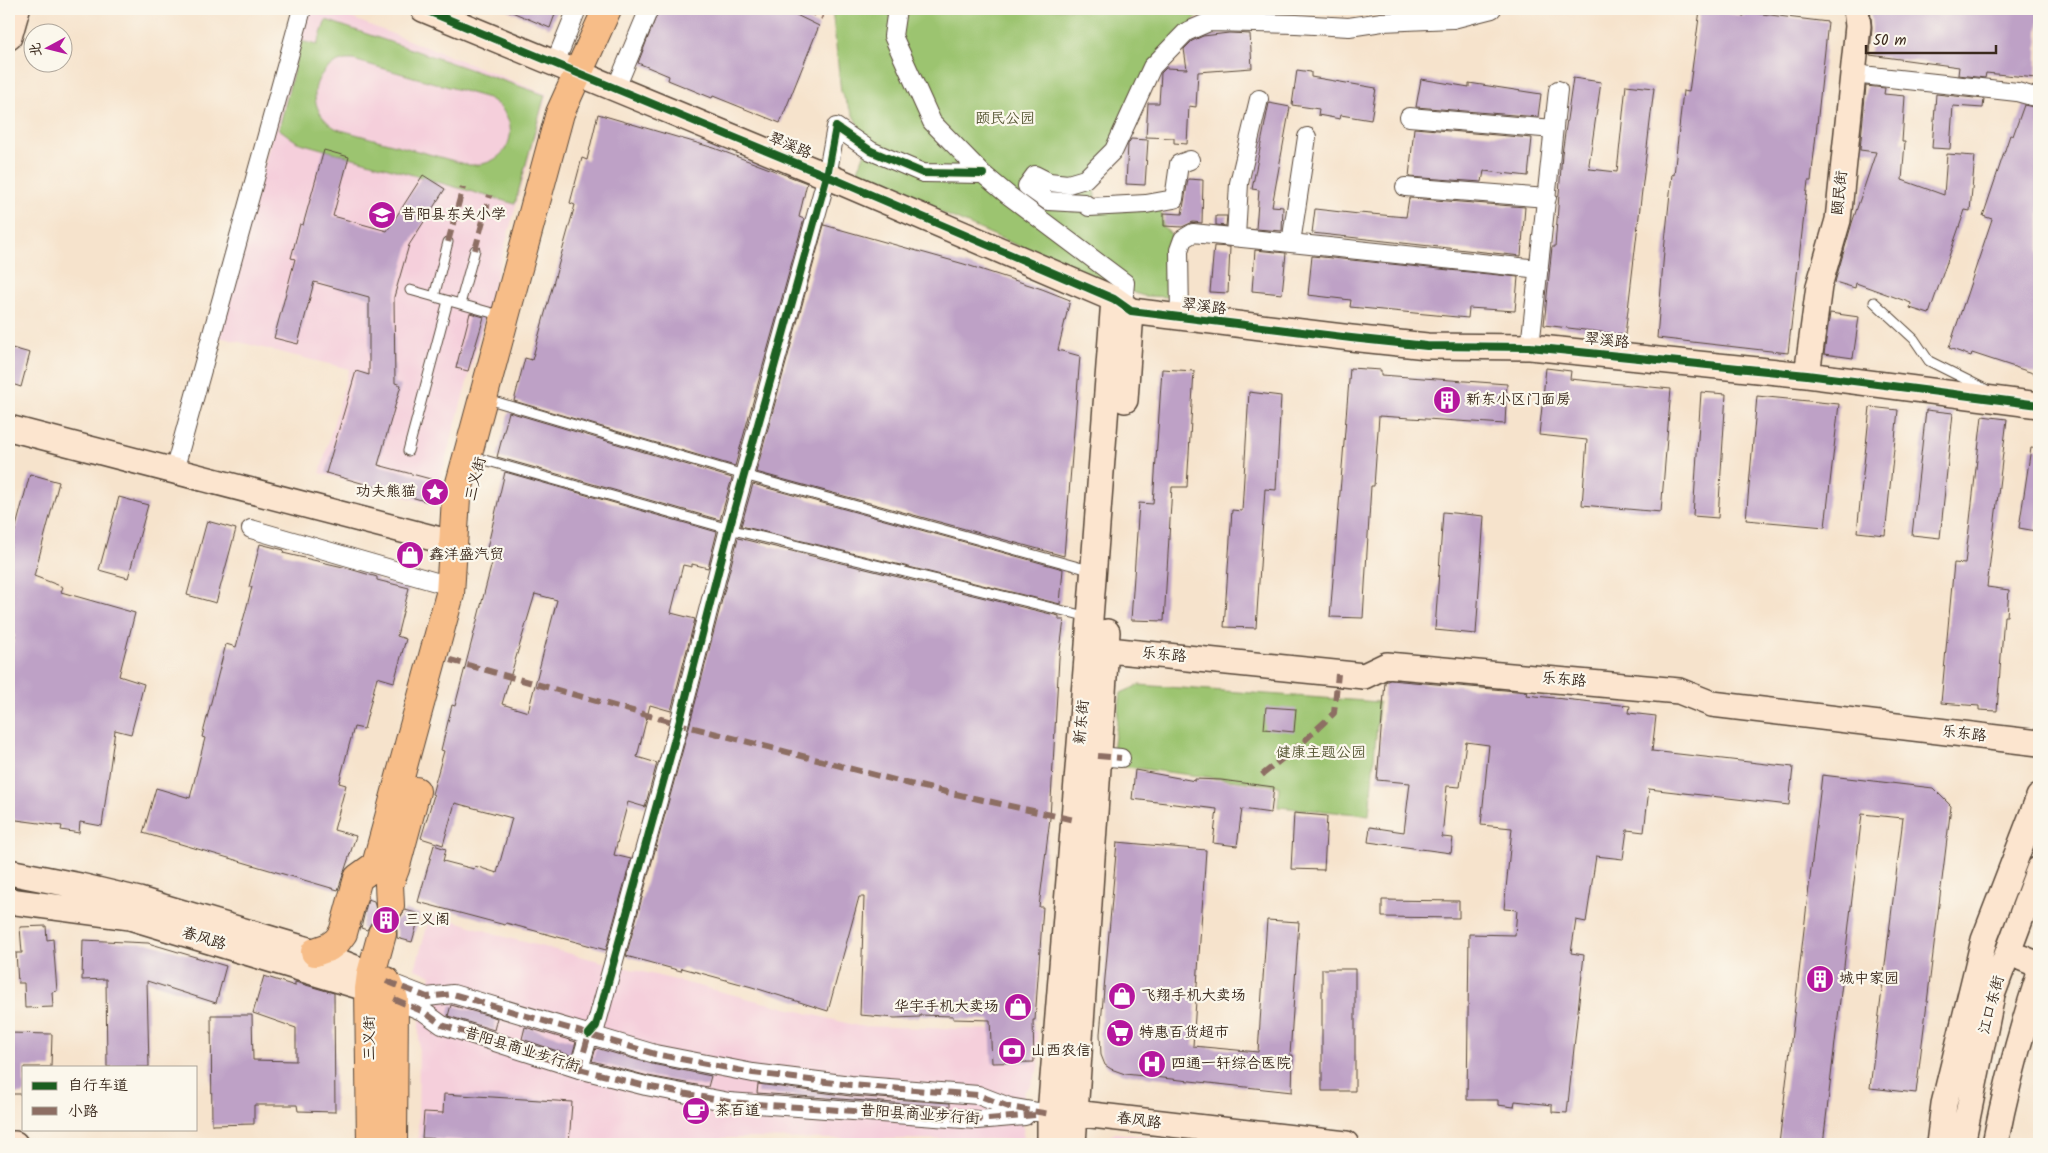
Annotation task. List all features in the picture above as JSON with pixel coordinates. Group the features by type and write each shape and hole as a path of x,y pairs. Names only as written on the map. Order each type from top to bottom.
{"main road":[{"path":"9,37 17,9"},
{"name":"翠溪路","path":"422,9 826,176 1123,305 1180,318 1427,346 1530,347 1807,375 2039,405"},
{"path":"585,76 607,9"},
{"path":"585,76 626,9"},
{"name":"颐民街","path":"1807,375 1819,286 1838,220 1858,26 1856,9"},
{"name":"三义街","path":"385,885 450,594 456,498 560,113 585,76"},
{"name":"三义街","path":"385,885 395,869 466,594 470,499 574,127 585,76"},
{"name":"新东街","path":"1050,1144 1062,1114 1110,757 1097,649 1091,618 1123,305"},
{"name":"新东街","path":"1073,1144 1062,1114 1123,305"},
{"path":"9,428 452,543"},
{"name":"乐东路","path":"1097,649 1364,676 1388,665 1679,691 1712,704 2039,743"},
{"path":"1939,1144 1944,1104 1984,940 2039,796"},
{"name":"江口东街","path":"1962,1144 1992,995 2024,957 2039,870"},
{"name":"春风路","path":"9,872 139,900 315,952 380,986"},
{"name":"三义街","path":"315,952 329,947 343,933 358,878 385,885"},
{"name":"春风路","path":"9,900 130,917 380,986"},
{"name":"江口东街","path":"1979,1144 1984,1108 2013,982 2039,915"},
{"name":"三义街","path":"370,1144 382,934"},
{"path":"1984,940 2024,957"},
{"path":"1995,1144 2005,1093 2026,1014 2039,976"},
{"name":"三义街","path":"380,986 393,1144"},
{"name":"春风路","path":"1062,1114 1298,1142 1346,1144"},
{"path":"9,1144 15,1144"}],"street":[{"path":"174,471 302,9"},
{"path":"576,9 585,76"},
{"path":"585,76 649,9"},
{"path":"897,9 893,36 932,122 983,174 1052,230 1125,283 1123,305"},
{"path":"1190,160 1179,164 1174,199 1146,204 1089,207 1084,204 1048,201 1027,186 1035,175 1049,182 1068,184 1084,180 1114,150 1152,67 1186,32 1209,22 1349,27 1382,22 1453,19 1492,9"},
{"path":"1853,74 2017,92 2039,98"},
{"path":"1530,347 1558,90"},
{"path":"1236,237 1239,183 1259,99"},
{"path":"1409,117 1554,130"},
{"path":"579,1068 589,1034 596,1026 674,743 729,528 826,176 836,127 871,151 923,173 983,174"},
{"path":"1291,243 1307,137"},
{"path":"1405,187 1546,198"},
{"path":"1180,318 1179,250 1183,239 1193,233 1539,269"},
{"path":"251,529 450,586"},
{"name":"昔阳县商业步行街","path":"380,986 427,997 453,994 655,1054 753,1073 851,1085 978,1095 1009,1107 1062,1114"},
{"name":"昔阳县商业步行街","path":"380,986 442,1025 579,1068 646,1086 729,1102 977,1120 1062,1114"}],"lane":[{"path":"434,297 448,242"},
{"path":"460,304 475,250"},
{"path":"410,290 505,317"},
{"path":"408,451 448,301"},
{"path":"1874,302 1914,339 1929,361 2013,402"},
{"path":"497,402 744,475 1095,571"},
{"path":"481,460 729,528 1091,618"}],"shaded area":[{"name":"昔阳县东关小学","path":"305,9 328,9 547,94 433,505 320,473 349,369 219,337"},
{"path":"431,913 508,938 858,1026 1037,1031 1039,1066 1031,1085 1024,1092 1023,1140 722,1138 721,1144 418,1144 419,1026 431,975 415,969"},
{"path":"1116,1133 1200,1144 1093,1144"}],"green space":[{"name":"颐民公园","path":"832,9 1205,9 1197,16 1156,69 1128,128 1096,185 1094,210 1161,208 1163,227 1171,234 1173,297 1144,296 1112,286 856,176 868,144 841,92"},
{"path":"326,20 545,95 515,204 297,142 279,129 301,41 317,45","holes":["345,60 353,60 488,98 500,107 507,118 510,129 509,140 504,150 496,158 484,164 469,165 337,129 320,112 316,102 315,91 318,81 324,72 333,65"]},
{"name":"健康主题公园","path":"1139,685 1379,702 1369,815 1278,807 1279,786 1111,765 1121,693"}],"building":[{"path":"505,9 557,9 550,28"},
{"path":"659,9 784,9 819,26 780,123 668,80 669,76 638,63"},
{"path":"1870,9 2039,9 2036,78 1986,73 1985,78 1958,75 1959,67 1870,55 1872,27"},
{"path":"1700,10 1744,16 1745,12 1828,22 1811,181 1808,181 1788,353 1657,338 1672,174 1674,175 1683,91 1689,92"},
{"path":"1229,33 1250,34 1252,68 1198,72 1196,107 1189,106 1187,144 1174,143 1174,138 1146,137 1148,103 1159,103 1161,73 1166,68 1187,69 1184,49 1192,41 1203,36"},
{"path":"1297,70 1311,72 1311,77 1376,88 1371,120 1341,115 1340,119 1318,115 1319,109 1292,105"},
{"path":"1573,78 1601,82 1589,164 1590,169 1617,172 1626,85 1654,88 1625,335 1544,325 1552,247 1555,247 1562,154"},
{"path":"1421,79 1469,87 1469,83 1541,94 1538,117 1416,107"},
{"path":"1866,86 1885,88 1884,94 1905,96 1902,142 1905,142 1902,180 1944,195 1947,154 1975,156 1970,211 1965,210 1929,314 1910,308 1911,303 1856,283 1855,288 1835,282 1852,223 1876,152 1860,150"},
{"path":"1936,94 1984,99 1983,108 1953,106 1950,149 1932,148"},
{"path":"1269,103 1290,107 1272,206 1283,207 1282,231 1256,229 1259,190 1252,189"},
{"path":"2024,105 2039,108 2039,375 1972,353 1971,356 1949,348 1992,219 1983,216 2010,135 2013,136"},
{"path":"598,114 714,148 807,183 799,217 804,219 735,466 514,401 525,358 532,360 575,205 570,203 582,158 587,160"},
{"path":"1414,128 1532,138 1528,176 1484,171 1482,182 1409,177"},
{"path":"1131,139 1148,140 1145,185 1126,184 1128,144"},
{"path":"324,150 349,157 333,216 387,231 423,175 445,189 409,245 394,297 395,383 401,385 378,465 438,481 432,503 326,473 356,371 369,375 369,297 314,282 298,344 274,338 295,259 291,258 300,224 303,225"},
{"path":"1188,179 1203,180 1202,223 1193,222 1182,227 1164,226 1164,213 1182,214"},
{"path":"1409,198 1525,207 1521,256 1312,233 1315,209 1406,217"},
{"path":"1216,216 1227,216 1226,226 1216,225"},
{"path":"824,225 964,264 1070,300 1058,350 1080,356 1064,556 756,472"},
{"path":"1214,246 1230,247 1228,293 1210,292"},
{"path":"1255,250 1286,253 1282,294 1252,291"},
{"path":"1312,256 1518,277 1515,311 1469,308 1468,318 1350,307 1351,300 1308,295"},
{"path":"470,313 484,317 468,371 456,368"},
{"path":"1830,313 1859,317 1853,358 1824,354"},
{"path":"12,348 30,353 21,387 9,383 9,361"},
{"path":"1350,368 1381,370 1381,375 1507,384 1505,424 1379,416 1374,486 1371,486 1363,618 1330,617"},
{"path":"1546,368 1571,371 1570,379 1671,389 1661,512 1582,505 1587,440 1539,435"},
{"path":"1162,369 1194,371 1187,487 1172,487 1164,621 1131,620 1139,503 1153,504"},
{"path":"1249,392 1281,396 1276,490 1265,489 1256,628 1224,627 1232,510 1242,511"},
{"path":"1701,392 1726,394 1718,518 1693,516"},
{"path":"1757,396 1839,404 1825,527 1746,520"},
{"path":"1870,407 1898,410 1885,535 1857,532"},
{"path":"1926,410 1953,413 1940,538 1912,535"},
{"path":"509,412 732,478 720,520 497,457"},
{"path":"1982,416 2007,419 1987,587 2009,590 2007,616 2004,616 1997,711 1979,710 1979,706 1941,703 1954,563 1965,564"},
{"path":"2031,448 2039,449 2039,511 2036,531 2019,528"},
{"path":"505,472 717,532 708,568 692,564 692,567 683,565 671,613 695,619 671,711 650,705 637,757 657,763 645,807 628,802 614,855 631,859 606,950 418,902 434,845 446,849 443,861 474,869 475,866 497,873 512,818 455,803 443,845 421,838 434,795 432,794 444,751 441,750 452,705 455,706 494,555 486,553","holes":["535,594 557,600 528,712 502,704"]},
{"path":"30,474 59,482 34,576 63,587 61,592 135,613 119,676 144,684 131,734 115,730 102,826 80,822 79,833 61,830 62,826 9,819 9,662 15,635 9,634 9,553"},
{"path":"753,484 1063,569 1060,604 741,526"},
{"path":"119,497 148,505 128,578 99,570"},
{"path":"1443,512 1484,516 1476,634 1435,630"},
{"path":"207,521 236,529 216,603 187,595"},
{"path":"738,538 1059,616 1059,620 1064,620 1059,658 1050,818 1039,907 1043,907 1035,1020 1033,1020 1034,1062 992,1063 990,1020 953,1019 953,1016 920,1015 920,1017 895,1018 860,1015 864,897 859,897 828,1011 752,987 682,968 681,971 626,956 689,727"},
{"path":"260,544 284,550 283,553 343,567 377,577 377,580 409,588 397,636 406,639 394,682 377,677 364,729 354,727 339,783 346,785 334,830 356,836 338,890 143,833 156,788 190,798 205,738 202,737 226,644 236,647 252,587 249,587"},
{"path":"1390,680 1527,692 1526,695 1630,706 1629,713 1656,716 1652,751 1793,767 1789,805 1649,789 1644,832 1627,830 1623,859 1596,856 1586,922 1576,920 1571,953 1584,955 1567,1113 1552,1112 1552,1105 1515,1101 1514,1107 1498,1105 1498,1100 1467,1100 1469,934 1515,935 1517,910 1504,909 1512,828 1481,825 1489,745 1466,742 1460,787 1447,786 1442,837 1453,838 1451,853 1368,842 1370,827 1404,832 1410,783 1377,780 1385,682"},
{"path":"1266,707 1296,709 1294,732 1264,729"},
{"path":"1135,770 1195,781 1195,779 1221,780 1274,787 1271,813 1242,809 1237,846 1213,843 1217,809 1132,799"},
{"path":"1822,775 1933,788 1951,806 1916,1093 1870,1088 1903,818 1862,814 1823,1144 1779,1144"},
{"path":"1294,813 1327,816 1324,870 1291,869"},
{"path":"1117,842 1206,850 1193,1046 1258,1052 1267,920 1299,922 1290,1055 1293,1055 1292,1092 1125,1074 1105,1065 1101,1055 1100,1034"},
{"path":"368,899 374,901 377,914 382,919 371,923 367,930 361,928"},
{"path":"1382,900 1459,901 1459,918 1382,917"},
{"path":"405,910 420,914 412,942 397,938 397,930 391,922 399,919"},
{"path":"46,926 47,940 53,939 57,991 52,992 53,1007 25,1008 24,983 18,983 16,953 22,953 20,927"},
{"path":"83,940 148,943 226,966 216,1003 147,981 149,1066 107,1066 106,979 82,980"},
{"path":"1322,969 1355,969 1355,1091 1322,1091"},
{"path":"264,976 295,986 295,982 334,993 335,1112 298,1111 297,1105 254,1105 254,1124 212,1125 211,1015 252,1015 253,1060 296,1061 296,1028 253,1013"},
{"path":"451,1005 497,1018 494,1030 448,1016"},
{"path":"525,1027 576,1042 572,1056 522,1039"},
{"path":"9,1033 52,1034 51,1066 22,1066 22,1094 9,1094"},
{"path":"596,1048 652,1064 711,1076 708,1087 648,1076 592,1061"},
{"path":"758,1084 850,1096 950,1103 950,1107 757,1093"},
{"path":"444,1094 572,1102 569,1144 422,1138 424,1112 443,1113"}],"marked path":[{"path":"805,9 823,17"},
{"path":"448,242 463,187"},
{"path":"475,250 490,195"},
{"path":"450,660 679,724 910,784 1074,820"},
{"path":"1262,775 1302,743 1334,713 1338,674"},
{"path":"1098,756 1121,758"},
{"path":"386,981 427,997 453,994 655,1054 753,1073 851,1085 978,1095 1009,1107 1050,1114"},
{"path":"394,999 424,1012 442,1025 579,1069 646,1086 729,1102 977,1120 1035,1115"},
{"path":"579,1069 589,1034"}],"cycle path":[{"path":"423,9 827,176 1114,299 1131,311 1427,346 1530,347 1807,375 2039,405"},
{"path":"589,1034 596,1026 679,724 729,529 827,176 836,127 871,151 923,173 983,174"}],"place":[{"name":"昔阳县东关小学","path":"382,215"},
{"name":"新东小区门面房","path":"1447,400"},
{"name":"功夫熊猫","path":"435,492"},
{"name":"鑫洋盛汽贸","path":"410,555"},
{"name":"三义阁","path":"386,920"},
{"name":"城中家园","path":"1820,979"},
{"name":"飞翔手机大卖场","path":"1122,996"},
{"name":"华宇手机大卖场","path":"1018,1007"},
{"name":"特惠百货超市","path":"1120,1033"},
{"name":"山西农信","path":"1012,1051"},
{"name":"四通一轩综合医院","path":"1152,1064"},
{"name":"茶百道","path":"696,1111"}]}
